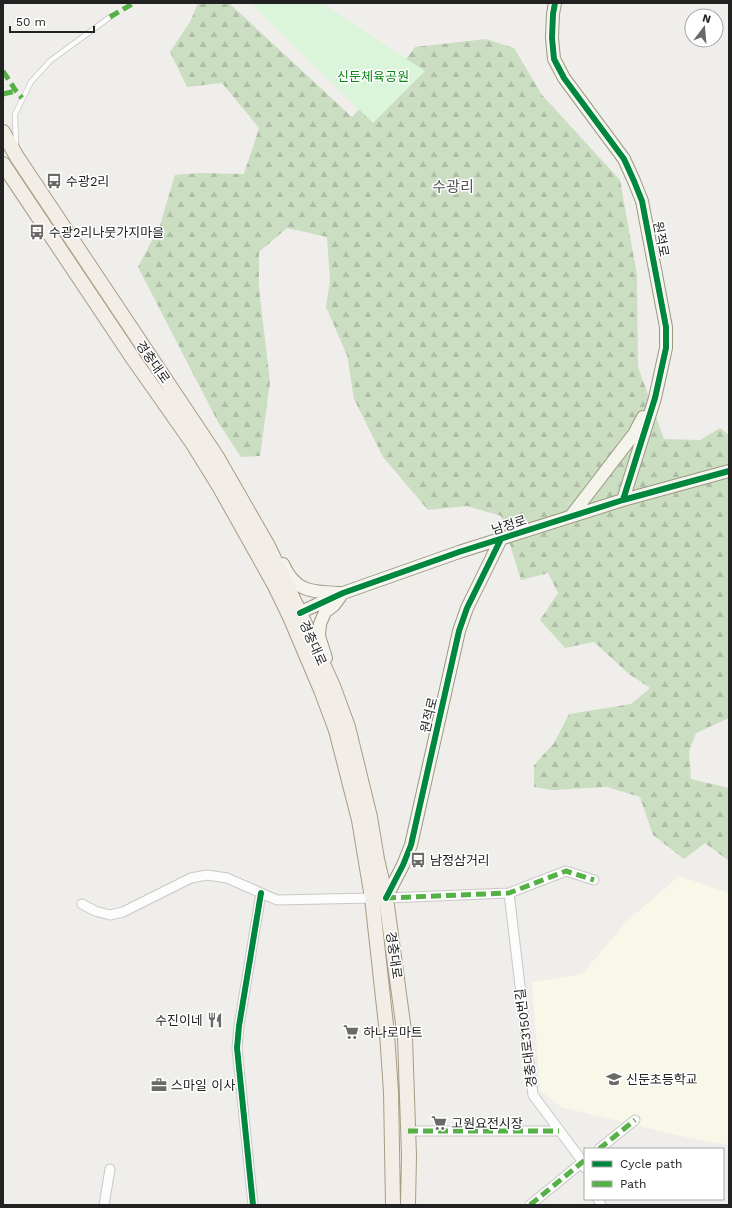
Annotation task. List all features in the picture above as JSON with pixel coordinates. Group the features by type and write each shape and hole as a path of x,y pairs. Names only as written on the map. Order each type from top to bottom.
{"main road":[{"name":"경충대로","path":"3,132 17,157 217,457 268,546 295,615 336,730 379,898 406,1038 408,1205"},
{"name":"경충대로","path":"3,164 134,360 193,444 219,486 274,584 295,615 330,680 348,727 370,817 377,859 391,1085 393,1205"}],"street":[{"name":"원적로","path":"555,3 552,38 554,59 564,78 624,159 634,181 642,201 666,328 666,348 655,398 623,500"},
{"path":"3,164 17,157"},
{"path":"571,516 634,434 643,417 661,372"},
{"name":"남정로","path":"295,615 343,593 501,539 623,500 729,471"},
{"name":"원적로","path":"379,898 403,865 411,845 465,614 478,584 501,539"},
{"path":"268,546 277,551 286,571 294,582 302,588 322,592 343,593"},
{"path":"330,680 332,673 318,636 320,624 325,612 334,605 343,593"},
{"path":"82,904 95,911 110,915 123,912 190,878 207,875 227,878 276,900 509,893 566,871 594,880"},
{"path":"253,1205 237,1048 239,1026 261,893"},
{"name":"경충대로3150번길","path":"509,893 533,1096 584,1163"},
{"path":"600,1148 636,1120"},
{"path":"408,1131 559,1131"},
{"path":"530,1205 584,1163"},
{"path":"104,1205 110,1169"}],"lane":[{"path":"17,157 15,114 31,82 50,61 110,17"}],"shaded area":[{"name":"신둔초등학교","path":"679,876 729,893 729,1145 698,1140 561,1107 540,1090 532,982 582,974 626,922"}],"green space":[{"path":"198,3 229,3 352,117 404,62 415,47 486,39 514,48 542,95 620,180 637,275 638,367 664,439 700,440 720,428 729,435 729,718 696,733 689,751 691,779 729,788 729,861 705,843 684,859 653,835 640,797 607,787 552,790 534,787 534,765 554,743 569,714 631,704 650,688 629,674 594,642 565,648 540,620 558,593 548,573 521,580 501,516 467,506 428,510 383,457 354,399 347,355 326,307 330,281 327,237 287,228 259,252 259,288 270,382 260,456 241,457 218,422 138,267 160,225 175,175 200,173 244,174 259,128 222,83 187,87 170,52 191,20"},
{"name":"신둔체육공원","path":"251,3 322,3 425,71 373,123"}],"marked path":[{"path":"110,17 134,3"},
{"path":"3,71 22,98"},
{"path":"3,94 16,91"},
{"path":"386,898 509,893 566,871 594,880"},
{"path":"600,1148 635,1120"},
{"path":"408,1131 559,1131"},
{"path":"530,1205 584,1161"}],"cycle path":[{"path":"555,3 552,38 554,59 564,78 624,159 634,181 642,201 666,327 666,348 655,398 623,500"},
{"path":"300,613 343,593 459,552 623,500 729,471"},
{"path":"386,898 403,865 411,845 459,631 467,608 501,539"},
{"path":"253,1205 237,1048 239,1026 261,893"}],"place":[{"name":"수광2리","path":"54,181"},
{"name":"수광2리나뭇가지마을","path":"37,232"},
{"name":"남정삼거리","path":"418,860"},
{"name":"수진이네","path":"215,1020"},
{"name":"하나로마트","path":"351,1032"},
{"name":"신둔초등학교","path":"614,1079"},
{"name":"스마일 이사","path":"159,1085"},
{"name":"고원요전시장","path":"439,1123"}],"district":[{"name":"수광리","path":"453,187"}]}
